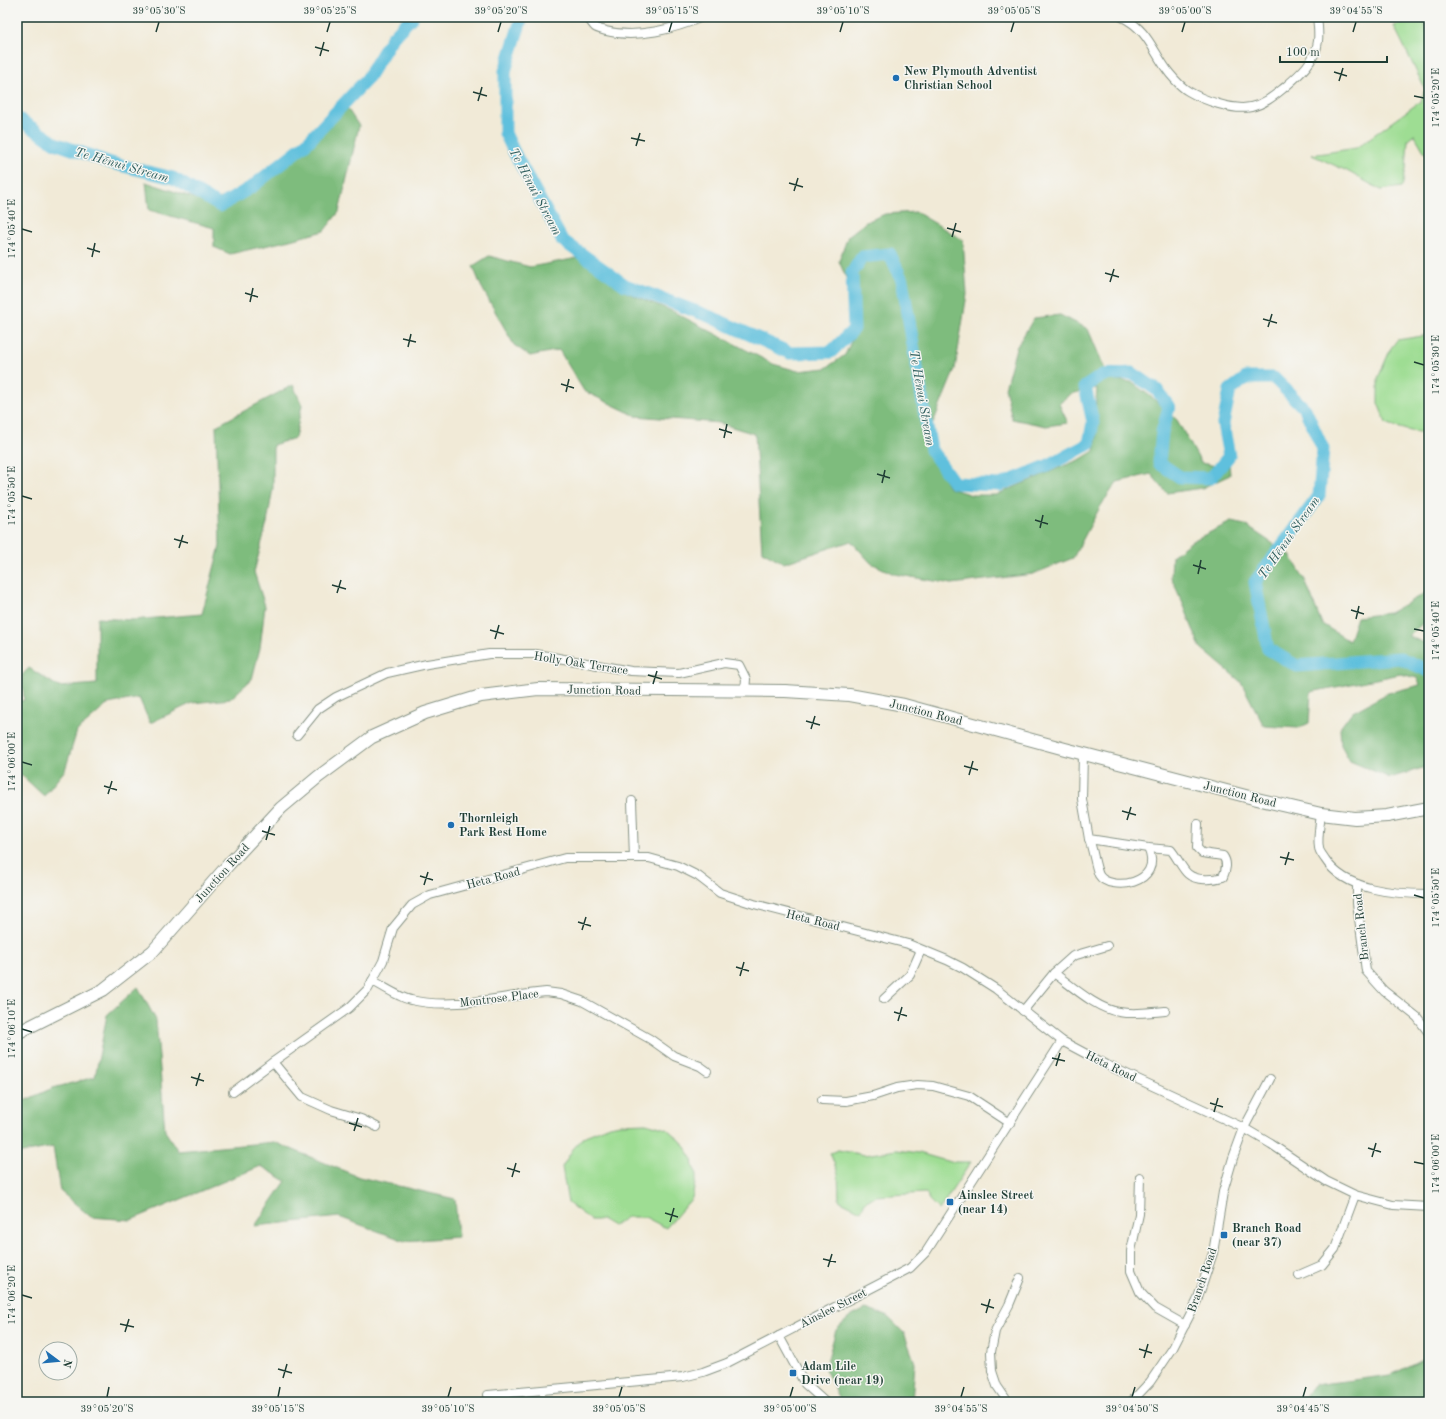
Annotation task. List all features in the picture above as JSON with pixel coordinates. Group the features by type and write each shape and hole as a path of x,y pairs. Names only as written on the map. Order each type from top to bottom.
{"highway":[{"name":"Junction Road","path":"17,1033 104,990 153,951 280,808 318,777 372,737 425,713 481,696 538,689 745,692 785,691 849,695 904,705 1083,754 1256,799 1321,814 1355,818 1387,816 1429,808"}],"street":[{"path":"587,17 595,28 615,33 647,33 689,23 702,17"},
{"path":"1122,17 1137,26 1143,32 1171,75 1188,91 1227,106 1244,108 1262,104 1272,98 1304,69 1317,50 1319,40 1317,17"},
{"name":"Holly Oak Terrace","path":"297,735 318,710 336,697 387,673 427,664 489,654 536,654 631,671 679,673 724,663 739,665 746,679 745,692"},
{"path":"1083,754 1082,798 1089,839 1100,875 1107,882 1130,883 1139,880 1149,874 1151,867 1152,859 1148,848"},
{"path":"632,801 634,858"},
{"path":"1321,814 1319,849 1331,868 1357,884 1398,894 1429,894"},
{"path":"1089,839 1171,850 1188,874 1196,878 1218,879 1223,877 1226,870 1226,860 1223,856 1202,852 1197,848 1198,824"},
{"name":"Heta Road","path":"233,1092 349,1008 368,989 383,962 393,928 412,905 430,895 565,858 649,858 678,866 698,876 720,893 754,904 908,944 952,963 981,979 1062,1041 1107,1065 1244,1128 1271,1144 1326,1181 1355,1195 1393,1205 1429,1207"},
{"name":"Branch Road","path":"1357,884 1357,903 1366,970 1384,991 1417,1017 1429,1033"},
{"path":"1023,1011 1054,973 1073,956 1107,946"},
{"path":"884,999 910,975 921,950"},
{"path":"1054,973 1100,1006 1118,1012 1139,1014 1166,1011"},
{"name":"Montrose Place","path":"372,981 410,1000 434,1003 450,1004 546,992 560,994 582,1001 650,1039 674,1056 700,1066 707,1071"},
{"name":"Ainslee Street","path":"488,1394 693,1375 715,1368 903,1272 915,1264 926,1252 1062,1041"},
{"path":"273,1062 302,1097 331,1110 362,1119 377,1127"},
{"name":"Branch Road","path":"1131,1402 1150,1382 1173,1348 1197,1301 1213,1253 1223,1192 1233,1158 1244,1128 1270,1079"},
{"path":"822,1100 846,1101 873,1096 897,1088 917,1085 933,1086 969,1096 1010,1122"},
{"path":"1140,1177 1139,1214 1131,1251 1131,1271 1140,1292 1155,1308 1185,1325"},
{"path":"1299,1275 1322,1265 1335,1249 1355,1195"},
{"path":"1008,1402 997,1386 992,1371 991,1352 995,1331 1009,1305 1020,1278"},
{"path":"779,1336 805,1384 825,1402"}],"green space":[{"path":"1413,18 1423,19 1429,37 1429,152 1425,153 1414,134 1408,139 1406,169 1402,187 1381,190 1347,171 1312,155 1356,148 1421,101 1425,89 1394,26"},
{"path":"347,108 359,126 339,212 324,231 230,254 214,247 214,228 149,210 146,182 200,200 236,197 250,194"},
{"path":"916,212 963,240 967,294 955,369 929,433 936,464 949,488 972,495 996,495 1081,459 1094,451 1097,437 1095,413 1097,388 1070,394 1059,404 1068,423 1046,426 1012,419 1005,388 1016,348 1034,318 1060,315 1088,329 1109,379 1131,382 1154,399 1177,420 1201,463 1216,466 1228,449 1230,475 1202,488 1167,493 1151,474 1117,482 1100,507 1073,558 1033,574 952,584 894,574 871,563 851,541 784,563 762,551 755,434 719,423 636,416 584,391 559,350 530,356 514,345 481,286 473,266 489,256 530,267 578,258 626,292 672,311 773,364 798,371 826,368 845,355 855,333 855,299 839,261 848,236 866,222 885,214"},
{"path":"1429,335 1429,432 1402,429 1386,423 1378,403 1378,378 1391,348 1397,340"},
{"path":"293,385 302,405 295,438 273,445 273,488 267,523 254,572 265,606 260,648 252,679 230,699 192,703 150,723 139,698 108,704 77,731 65,770 44,796 17,771 17,702 24,700 22,675 29,668 59,687 97,684 97,618 132,620 202,614 220,546 216,426"},
{"path":"1231,522 1245,525 1290,555 1304,578 1322,624 1349,641 1357,617 1389,613 1429,591 1429,618 1408,636 1429,645 1429,766 1390,778 1350,761 1341,745 1340,728 1351,713 1388,693 1420,685 1417,678 1401,674 1311,692 1309,723 1298,728 1264,726 1241,682 1200,647 1171,577 1172,556 1192,541"},
{"path":"138,987 156,1020 165,1131 178,1151 274,1142 359,1177 455,1199 458,1237 405,1241 339,1217 255,1226 286,1181 261,1166 131,1220 91,1217 60,1191 53,1147 17,1154 17,1104 53,1088 95,1077 107,1015"},
{"path":"646,1123 667,1129 681,1141 692,1158 693,1167 697,1174 692,1198 666,1228 645,1217 627,1217 613,1226 603,1220 591,1220 568,1203 562,1167 573,1149 585,1136 610,1126"},
{"path":"838,1150 865,1155 897,1150 919,1153 950,1162 971,1162 939,1210 929,1200 926,1193 875,1196 865,1202 861,1211 839,1200 838,1173 830,1153"},
{"path":"866,1309 888,1317 904,1333 915,1363 912,1402 841,1402 825,1369 836,1330 850,1317"},
{"path":"1429,1356 1429,1395 1396,1402 1300,1402 1314,1385 1391,1375"}],"waterway":[{"name":"Te Hēnui Stream","path":"17,118 55,143 111,163 173,178 220,206 253,186 307,143 367,79 392,38 412,17"},
{"name":"Te Hēnui Stream","path":"522,17 505,71 505,133 562,240 625,285 711,317 790,353 831,352 854,329 852,273 862,257 890,254 902,280 931,450 954,483 1000,485 1047,466 1089,444 1093,422 1085,387 1103,375 1132,373 1157,390 1169,407 1162,432 1159,463 1180,477 1211,478 1229,456 1223,424 1230,390 1246,378 1274,378 1305,409 1323,449 1319,496 1255,582 1268,649 1297,666 1400,658 1429,671"}],"place":[{"name":"New Plymouth Adventist Christian School","path":"896,78"},
{"name":"Thornleigh Park Rest Home","path":"451,825"},
{"name":"Ainslee Street (near 14)","path":"950,1202"},
{"name":"Branch Road (near 37)","path":"1224,1235"},
{"name":"Adam Lile Drive (near 19)","path":"793,1373"}]}
